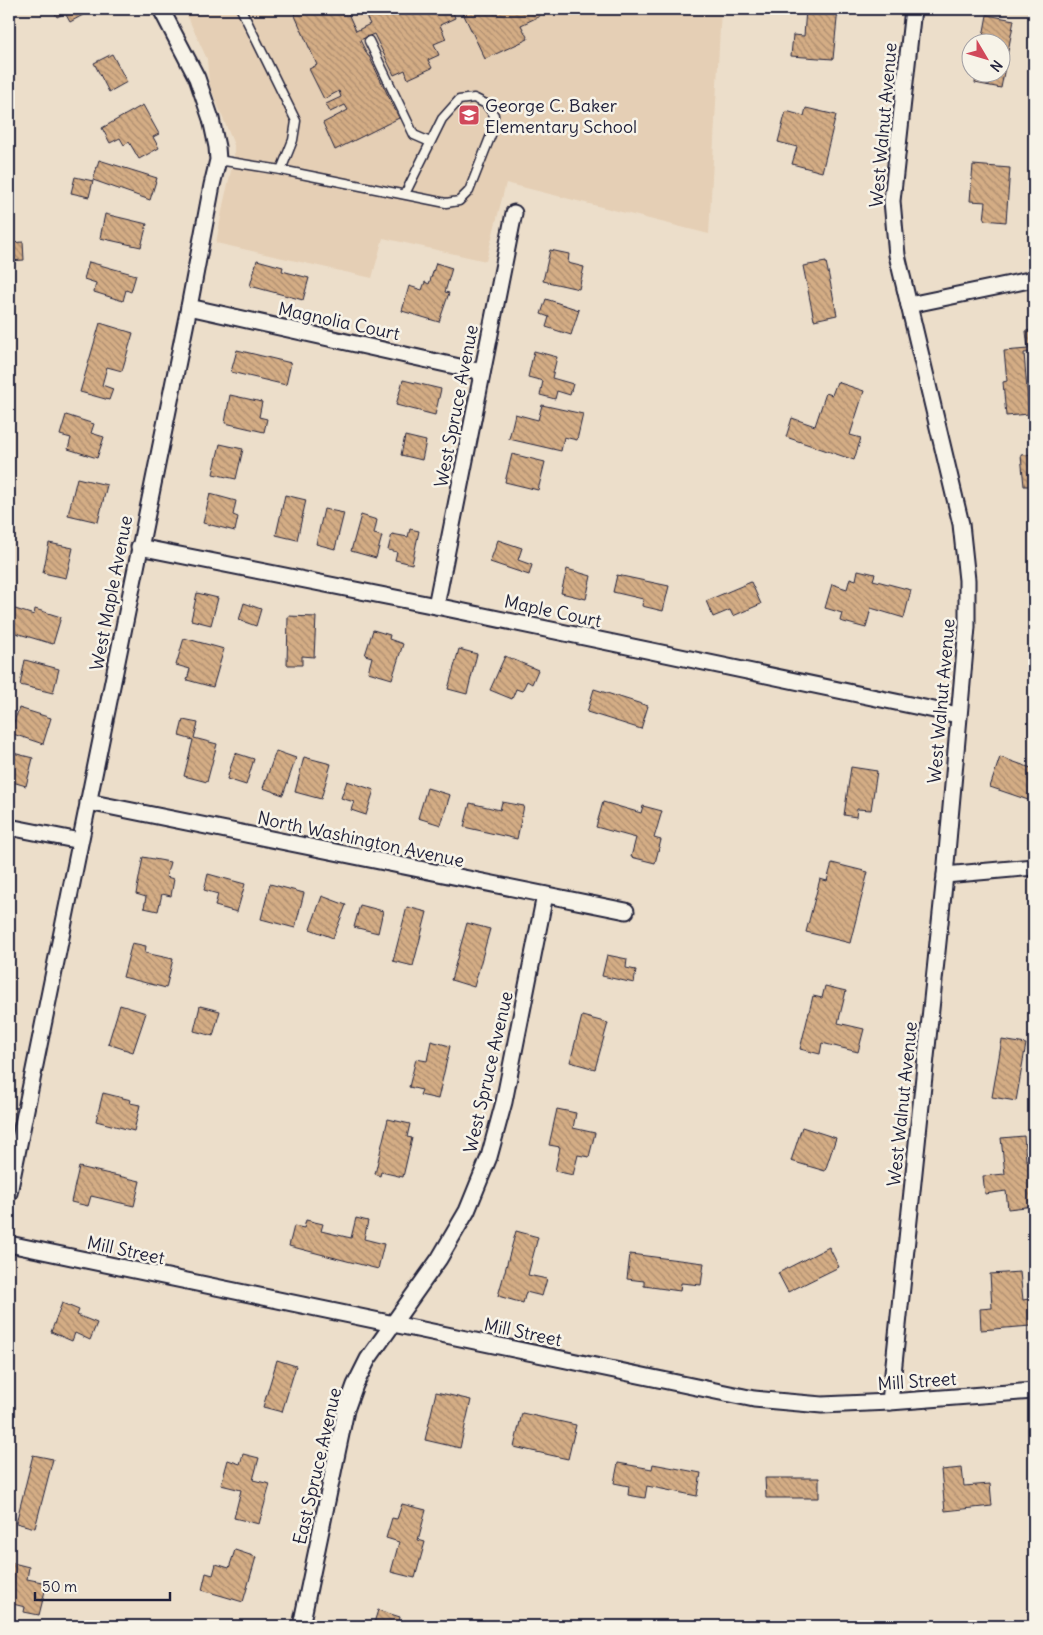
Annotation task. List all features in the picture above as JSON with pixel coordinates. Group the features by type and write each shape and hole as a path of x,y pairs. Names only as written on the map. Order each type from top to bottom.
{"street":[{"name":"West Maple Avenue","path":"9,1193 218,160 211,119 196,78 161,9"},
{"name":"West Walnut Avenue","path":"890,1402 945,875 967,627 968,580 961,524 897,254 892,201 913,9"},
{"name":"West Spruce Avenue","path":"436,606 514,213"},
{"path":"910,305 1034,279"},
{"name":"Magnolia Court","path":"189,307 482,372"},
{"name":"Maple Court","path":"139,547 436,606 958,715"},
{"name":"North Washington Avenue","path":"88,802 626,911"},
{"path":"9,827 80,840"},
{"path":"945,875 1034,867"},
{"name":"West Spruce Avenue","path":"393,1324 439,1259 468,1211 489,1157 504,1102 545,895"},
{"name":"Mill Street","path":"9,1244 754,1398 822,1405 890,1402 1034,1390"},
{"name":"East Spruce Avenue","path":"301,1626 346,1410 355,1385 368,1359 393,1324"}],"lane":[{"path":"241,9 296,121 293,140 281,170"},
{"path":"369,40 414,135 430,142"},
{"path":"218,160 281,170 446,203 459,201 469,191 493,130 494,115 486,104 474,98 459,100 442,119 404,194"}],"shaded area":[{"name":"George C. Baker Elementary School","path":"184,9 721,9 709,234 506,183 486,261 383,238 372,278 216,243 234,158 234,145 209,84 207,59"}],"building":[{"path":"53,9 94,9 70,22 65,13 57,17"},
{"path":"292,9 346,9 356,31 370,24 362,9 460,9 453,12 455,18 440,25 446,39 434,44 439,55 428,60 432,68 408,79 405,70 394,75 374,34 360,40 399,118 335,150 323,123 348,110 345,105 330,112 326,104 341,97 339,91 324,99 309,69 317,65"},
{"name":"George C. Baker Elementary School","path":"461,9 537,9 540,16 521,25 528,39 485,59"},
{"path":"806,9 838,9 833,59 791,56 793,35 804,36"},
{"path":"987,15 1014,20 1010,41 1010,32 984,32"},
{"path":"112,54 127,82 109,92 94,63"},
{"path":"975,82 1002,82 1001,88"},
{"path":"143,105 159,134 153,137 159,148 139,159 129,142 124,145 120,138 110,143 102,128"},
{"path":"806,108 836,115 822,172 792,164 797,147 778,142 786,111 804,116"},
{"path":"99,160 157,178 150,200 93,180"},
{"path":"973,165 1010,168 1006,222 984,220 986,202 970,201"},
{"path":"75,177 93,181 89,197 71,193"},
{"path":"105,214 147,224 141,247 100,238"},
{"path":"23,242 24,260 9,261 9,243"},
{"path":"550,250 569,254 568,263 584,267 579,289 543,281"},
{"path":"257,260 283,267 282,271 309,278 303,300 250,286"},
{"path":"89,262 136,275 131,292 126,290 123,301 94,292 96,283 84,279"},
{"path":"826,262 837,315 814,320 803,266"},
{"path":"436,263 452,268 445,292 449,293 439,322 402,311 409,286 422,290 425,282 429,284"},
{"path":"546,299 579,310 571,335 546,327 549,317 541,314"},
{"path":"100,323 133,333 122,371 107,367 102,385 113,389 109,400 80,392"},
{"path":"1034,330 1034,352 1024,353 1029,414 1006,416 1003,382 1007,381 1004,351 1028,349 1026,331"},
{"path":"237,350 291,363 286,385 231,372"},
{"path":"534,351 557,357 552,378 573,384 570,395 557,391 555,399 540,395 543,381 528,377"},
{"path":"403,380 441,389 435,415 396,405"},
{"path":"837,382 864,391 850,435 861,438 854,460 786,437 792,418 815,426 826,393 832,395"},
{"path":"230,395 262,402 259,417 267,419 264,432 225,423"},
{"path":"542,405 583,414 577,440 564,437 561,451 509,439 515,414 538,420"},
{"path":"66,415 94,424 91,433 104,437 97,458 68,449 71,438 60,435"},
{"path":"405,436 426,441 422,460 401,455"},
{"path":"220,444 243,449 236,479 213,474"},
{"path":"512,454 545,462 538,490 505,482"},
{"path":"1034,454 1034,515 1032,486 1024,486 1021,455"},
{"path":"77,478 107,485 98,522 68,515"},
{"path":"210,494 236,501 233,515 238,517 235,531 203,523"},
{"path":"285,495 306,500 297,540 276,535"},
{"path":"324,509 344,513 335,549 316,544"},
{"path":"361,515 377,520 374,534 382,536 376,558 351,551"},
{"path":"410,529 419,531 412,564 395,560 397,552 388,550 392,534 408,537"},
{"path":"498,540 522,548 518,560 532,565 529,575 490,562"},
{"path":"49,543 73,548 66,578 43,573"},
{"path":"567,569 591,576 586,599 561,593"},
{"path":"858,570 875,574 873,580 911,590 904,618 871,608 866,628 840,621 842,613 825,608 832,584 847,589 850,578 856,580"},
{"path":"617,575 669,586 663,611 642,606 643,599 613,592"},
{"path":"751,582 761,604 733,616 730,610 713,617 706,601"},
{"path":"197,593 218,598 211,625 191,620"},
{"path":"244,603 261,609 256,626 239,620"},
{"path":"9,607 34,615 35,609 61,617 53,644 9,631"},
{"path":"288,616 316,617 314,657 302,656 302,665 287,665"},
{"path":"373,630 390,635 389,639 403,644 392,679 368,672 372,657 365,655"},
{"path":"184,638 224,649 213,687 187,680 190,669 176,665"},
{"path":"459,649 477,654 467,694 448,689"},
{"path":"505,656 538,670 532,684 527,681 522,691 516,689 512,699 490,690"},
{"path":"25,660 59,669 53,693 20,685"},
{"path":"594,689 648,706 641,729 587,712"},
{"path":"19,708 51,718 43,744 10,733"},
{"path":"183,720 198,723 194,738 217,744 207,782 184,776 193,740 179,736"},
{"path":"276,751 296,758 283,795 263,788"},
{"path":"9,752 33,758 26,786 9,781"},
{"path":"235,753 254,759 246,785 227,779"},
{"path":"304,757 331,764 321,799 295,792"},
{"path":"1000,757 1034,769 1034,802 990,787"},
{"path":"851,767 877,771 871,810 857,809 856,817 844,815"},
{"path":"347,781 374,790 366,815 351,810 354,802 341,798"},
{"path":"427,788 450,795 441,825 418,818"},
{"path":"502,802 524,806 517,839 464,827 470,803 500,810"},
{"path":"603,802 641,813 643,806 662,811 654,838 661,840 655,863 631,857 636,838 596,827"},
{"path":"143,857 170,862 166,877 174,879 171,896 162,894 158,911 144,908 146,897 136,894"},
{"path":"832,863 868,872 850,943 806,932 820,879 827,881"},
{"path":"208,874 245,884 237,912 215,906 218,894 204,890"},
{"path":"270,884 304,893 295,928 261,919"},
{"path":"322,896 346,905 333,938 310,929"},
{"path":"360,905 383,911 378,933 354,927"},
{"path":"407,907 427,912 413,966 393,961"},
{"path":"467,923 490,929 474,987 451,980"},
{"path":"132,943 146,946 145,953 173,959 166,988 123,977"},
{"path":"607,955 627,959 626,968 636,970 634,983 602,976"},
{"path":"825,986 846,991 838,1023 864,1029 858,1052 822,1043 820,1054 800,1049 813,996 822,998"},
{"path":"120,1005 146,1013 133,1052 108,1044"},
{"path":"200,1006 220,1011 213,1036 194,1031"},
{"path":"582,1016 608,1023 595,1069 570,1062"},
{"path":"1002,1040 1026,1044 1016,1101 992,1097"},
{"path":"431,1041 450,1046 438,1099 420,1095 422,1090 409,1087 416,1059 427,1061"},
{"path":"103,1093 131,1100 130,1103 140,1105 134,1131 96,1121"},
{"path":"557,1109 576,1113 573,1128 595,1133 589,1157 578,1155 573,1175 555,1171 560,1147 549,1145"},
{"path":"388,1119 410,1124 407,1137 412,1138 403,1177 381,1172 380,1176 375,1174"},
{"path":"802,1127 836,1138 825,1171 791,1161"},
{"path":"1024,1136 1026,1160 1033,1160 1034,1206 1008,1209 1006,1191 985,1194 983,1176 1005,1174 1001,1138"},
{"path":"79,1167 140,1181 134,1206 91,1196 88,1206 71,1202"},
{"path":"356,1218 368,1221 364,1239 384,1244 378,1269 289,1246 294,1226 304,1228 306,1220 323,1224 321,1231 351,1238"},
{"path":"516,1231 538,1237 528,1275 547,1279 542,1296 526,1292 523,1303 498,1296"},
{"path":"829,1247 839,1267 788,1292 778,1273"},
{"path":"630,1254 704,1263 701,1285 681,1283 680,1291 644,1286 644,1281 627,1279"},
{"path":"1020,1272 1023,1300 1029,1299 1031,1326 981,1330 980,1309 992,1308 990,1274"},
{"path":"62,1303 79,1310 77,1315 97,1323 90,1340 75,1333 72,1341 51,1332"},
{"path":"277,1360 296,1366 282,1412 263,1407"},
{"path":"436,1392 471,1400 460,1448 425,1440"},
{"path":"522,1413 576,1425 568,1459 514,1447"},
{"path":"243,1454 259,1458 253,1480 270,1484 259,1524 234,1518 241,1490 221,1485 228,1460 240,1464"},
{"path":"33,1455 53,1459 35,1528 16,1523"},
{"path":"618,1463 652,1469 653,1464 701,1473 697,1496 647,1486 645,1498 628,1495 629,1486 614,1483"},
{"path":"962,1468 964,1486 990,1484 992,1506 945,1511 941,1470"},
{"path":"765,1478 819,1478 819,1498 766,1498"},
{"path":"402,1504 426,1510 418,1540 425,1542 415,1578 391,1572 399,1542 386,1538 392,1518 397,1519"},
{"path":"235,1550 256,1557 243,1602 202,1590 206,1573 213,1575 216,1564 229,1568"},
{"path":"9,1562 29,1567 27,1579 47,1583 39,1615 24,1612 25,1607 9,1603"},
{"path":"378,1610 400,1617 398,1626 373,1626"}],"place":[{"name":"George C. Baker Elementary School","path":"469,115"}]}
